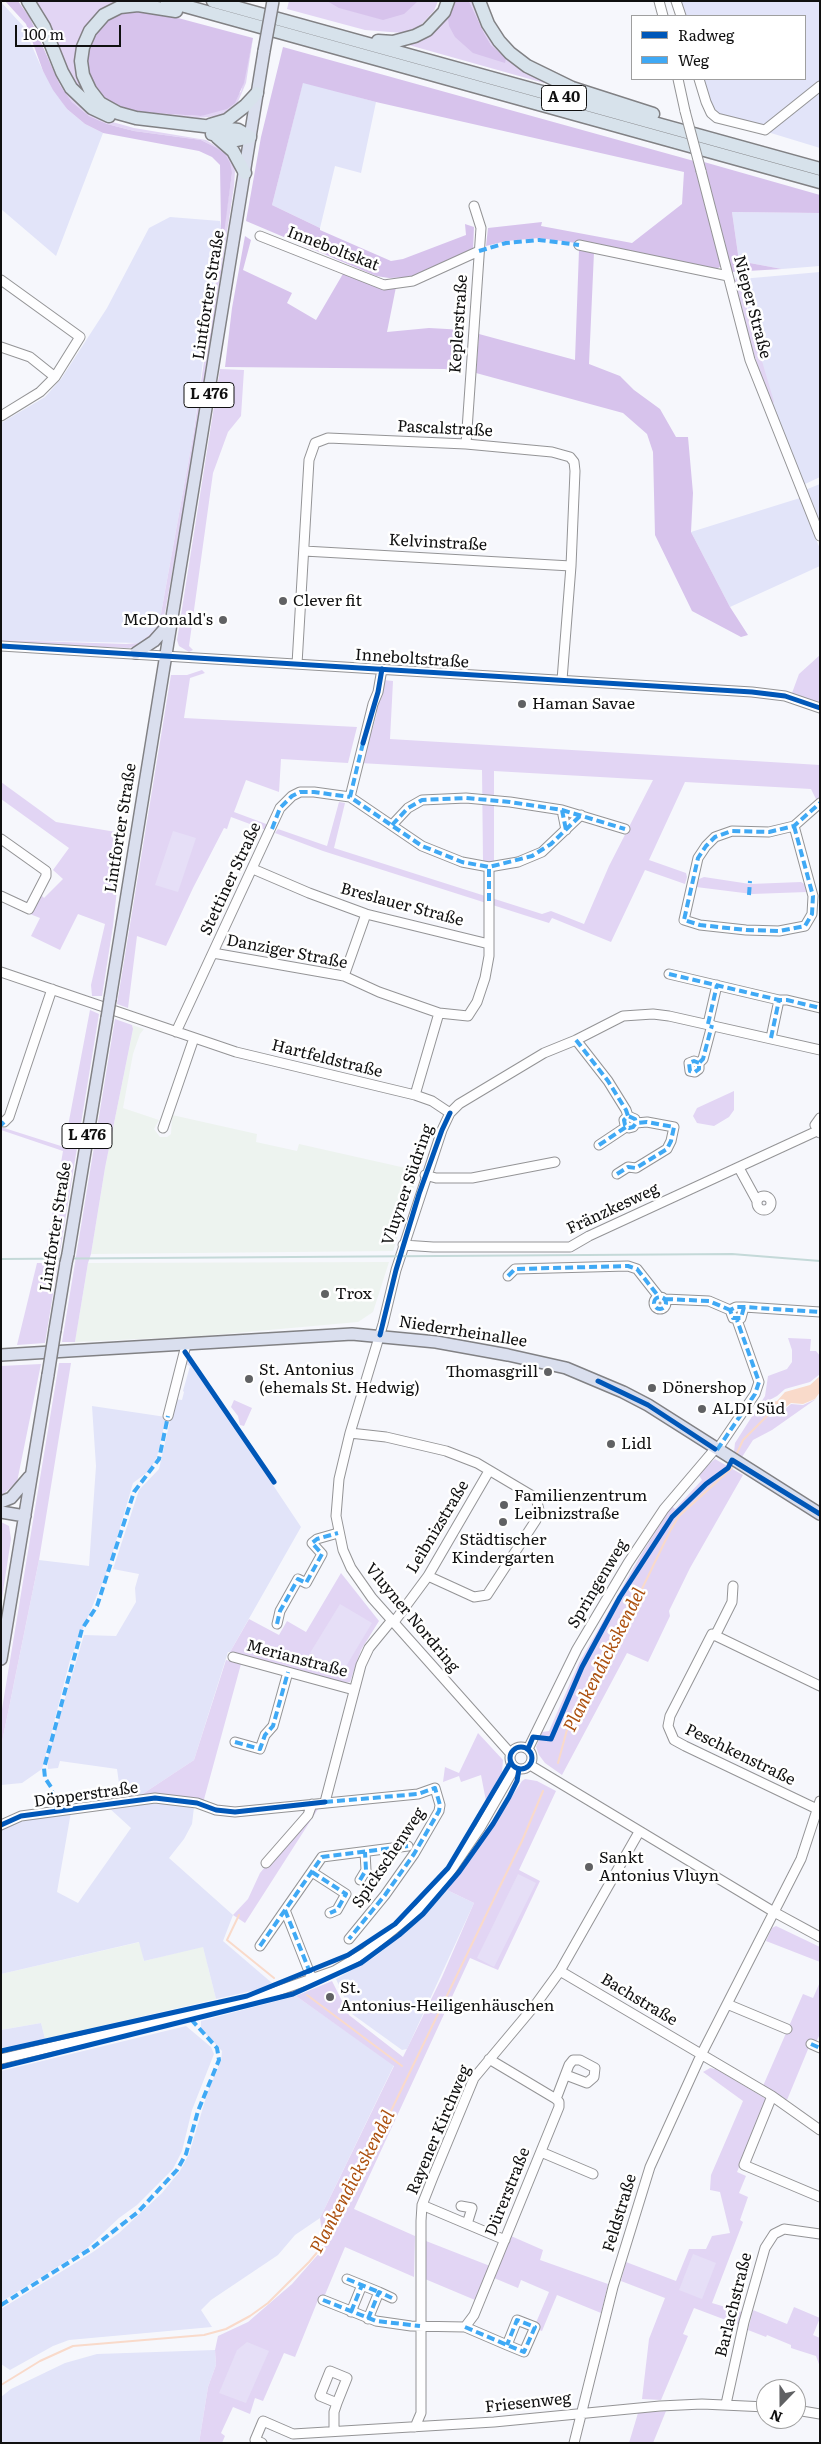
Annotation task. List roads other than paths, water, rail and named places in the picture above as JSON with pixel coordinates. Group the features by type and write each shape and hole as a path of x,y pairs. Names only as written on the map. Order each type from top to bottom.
{"highway":[{"path":"28,1 44,27 62,72 71,88 92,108 106,115 136,123 205,129 222,139 233,151 245,173"},
{"name":"A 40","path":"167,1 820,182"},
{"name":"A 40","path":"213,1 820,169"},
{"path":"352,40 393,42 415,36 427,30 437,21 448,1"},
{"path":"479,1 488,24 499,41 510,53 533,69 572,88 729,137 775,157"},
{"path":"238,21 206,18 164,8 138,5 120,7 104,15 90,31 83,47 81,61 83,75 90,90 100,103 118,113 136,118 205,129 237,140 250,137"},
{"path":"205,129 227,120 245,106 257,93"}],"main road":[{"name":"Lintforter Straße","path":"1,1659 273,1"},
{"path":"136,654 154,641 170,623"},
{"name":"Niederrheinallee","path":"1,1355 311,1336 380,1335 461,1346 538,1360 566,1368 648,1405 820,1514"},
{"path":"1,1502 11,1498 30,1476"},
{"path":"1,1512 25,1516"}],"street":[{"path":"659,1 663,15"},
{"path":"676,1 681,15"},
{"name":"Nieper Straße","path":"678,80 750,360 820,536"},
{"path":"699,80 711,113 717,118 764,130 820,86"},
{"name":"Keplerstraße","path":"466,444 481,228 474,206"},
{"name":"Inneboltskat","path":"260,236 384,285 414,281 479,251"},
{"path":"579,245 728,276"},
{"path":"1,280 80,337 54,377 40,392 1,416"},
{"path":"1,347 30,357 54,377"},
{"name":"Pascalstraße","path":"297,664 309,460 315,443 328,438 466,444 552,452 570,457 574,462 570,566 562,680"},
{"name":"Kelvinstraße","path":"304,551 570,566"},
{"name":"Inneboltstraße","path":"1,646 752,692 779,695 820,708"},
{"path":"382,669 350,798 438,855 489,867 518,862 542,852 581,814"},
{"name":"Stettiner Straße","path":"176,1032 280,808 292,796 300,792 314,792 350,798"},
{"path":"392,825 408,808 422,800 438,798 503,801 562,810 581,814 625,829"},
{"path":"794,826 813,896 812,914 805,926 778,931 746,930 700,925 684,920 698,858 715,837 732,831 769,832 794,826 820,803"},
{"path":"562,810 566,830"},
{"path":"1,839 46,871 46,876 29,909 1,896"},
{"path":"489,867 489,944"},
{"name":"Breslauer Straße","path":"253,869 309,893 366,914 489,944"},
{"path":"344,976 366,914"},
{"name":"Danziger Straße","path":"213,953 344,976 387,996 439,1013 468,1016 472,1012 485,978 489,944"},
{"name":"Hartfeldstraße","path":"1,972 236,1052 415,1095 432,1101 450,1113"},
{"path":"670,974 820,1008"},
{"path":"699,1063 703,1059 717,985"},
{"path":"4,1122 9,1117 52,990"},
{"path":"771,1038 779,1000"},
{"path":"415,1095 439,1013"},
{"name":"Vluyner Südring","path":"380,1335 403,1245 425,1175 450,1113 459,1104 544,1053 576,1040 614,1020 636,1014 653,1014 710,1024 820,1050"},
{"path":"163,1128 194,1038"},
{"path":"576,1040 608,1081 628,1116"},
{"path":"628,1116 634,1117 636,1123"},
{"path":"626,1127 624,1120 628,1116"},
{"name":"Fränzkesweg","path":"403,1245 426,1247 570,1247 589,1236 818,1132 815,1125 820,1118"},
{"path":"599,1145 626,1127 631,1128 636,1123 647,1122 674,1127 667,1149 636,1168 628,1167 617,1174"},
{"path":"425,1175 436,1178 472,1178 555,1162"},
{"path":"739,1168 757,1200"},
{"path":"508,1276 515,1269 628,1266 637,1269 662,1298 709,1301 730,1310 744,1307 820,1312"},
{"path":"730,1310 733,1318 737,1320 741,1318 744,1307"},
{"name":"Springenweg","path":"528,1749 577,1649 628,1563 664,1509 716,1449 755,1394 759,1382 737,1320"},
{"name":"Vluyner Nordring","path":"380,1335 350,1433 336,1498 336,1516 342,1550 351,1568 372,1598 511,1754"},
{"path":"168,1416 186,1345"},
{"path":"350,1433 386,1437 436,1447 469,1459 536,1498 539,1510 536,1520 487,1595 474,1597 428,1576"},
{"name":"Leibnizstraße","path":"393,1621 428,1576 489,1471"},
{"path":"277,1624 280,1611 298,1579 306,1583 322,1554 312,1543 316,1539 338,1533"},
{"path":"733,1586 732,1602 713,1635 820,1686"},
{"path":"325,1802 354,1690 369,1648 393,1621"},
{"name":"Peschkenstraße","path":"713,1635 670,1716 668,1726 670,1734 674,1740 685,1746 819,1805"},
{"name":"Merianstraße","path":"233,1657 354,1690"},
{"path":"235,1742 260,1749 265,1735 273,1726 288,1672"},
{"path":"518,1747 528,1749 532,1757 530,1765 524,1768 515,1767 511,1762 511,1754 518,1747"},
{"path":"530,1765 639,1832 820,1937"},
{"path":"1,2059 252,2000 334,1971 366,1952 408,1920 420,1908 450,1872 480,1828 515,1767"},
{"name":"Döpperstraße","path":"1,1825 21,1816 155,1798 197,1803 216,1810 235,1812 418,1794 435,1788"},
{"name":"Spickschenweg","path":"349,1940 394,1882 439,1812 440,1805 435,1788"},
{"path":"266,1863 308,1815 312,1804"},
{"name":"Feldstraße","path":"574,2443 580,2412 634,2213 650,2167 727,2004 801,1859 819,1805"},
{"name":"Rayener Kirchweg","path":"415,2427 420,2413 422,2205 474,2078 536,2004 560,1971 639,1832"},
{"path":"260,1946 322,1857 408,1846"},
{"path":"360,1880 366,1870 365,1852"},
{"path":"312,1872 346,1894 337,1910 330,1913"},
{"path":"285,1910 312,1979"},
{"name":"Bachstraße","path":"560,1971 772,2096 820,2130"},
{"path":"727,2004 787,2029"},
{"path":"489,2059 556,2099"},
{"name":"Dürerstraße","path":"465,2327 474,2315 558,2111 560,2102 556,2099 566,2075"},
{"path":"772,2096 744,2165 820,2197"},
{"path":"541,2152 593,2174"},
{"path":"422,2205 505,2240"},
{"path":"461,2206 472,2208 468,2224"},
{"name":"Barlachstraße","path":"726,2404 744,2322 764,2248 774,2234 784,2229 820,2234"},
{"path":"347,2279 392,2298"},
{"path":"351,2312 362,2286"},
{"path":"368,2319 378,2292"},
{"path":"323,2300 385,2324 465,2327 507,2345"},
{"path":"334,2431 334,2412 337,2403"},
{"name":"Friesenweg","path":"256,2442 262,2421 293,2434 494,2422 580,2412 660,2406 726,2404 756,2406"},
{"path":"806,2412 820,2414"},
{"path":"289,2443 293,2434"}],"waterway":[{"name":"Plankendickskendel","path":"737,1453 743,1440 769,1414"},
{"name":"Plankendickskendel","path":"558,1763 568,1726 594,1678 609,1657 670,1531 679,1516 732,1468"},
{"name":"Plankendickskendel","path":"1,2385 40,2361 73,2346 204,2335 226,2329 250,2316 268,2303 309,2262 320,2249 390,2113 522,1841 543,1791"},
{"path":"239,1915 227,1940 274,1978"},
{"path":"307,1995 402,2066"}],"railway":[{"path":"1,1259 732,1254 820,1261"}],"place":[{"name":"Clever fit","path":"283,601"},
{"name":"McDonald's","path":"223,620"},
{"name":"Haman Savae","path":"522,704"},
{"name":"Trox","path":"325,1294"},
{"name":"Thomasgrill","path":"548,1372"},
{"name":"St. Antonius (ehemals St. Hedwig)","path":"249,1379"},
{"name":"Dönershop","path":"652,1388"},
{"name":"ALDI Süd","path":"702,1409"},
{"name":"Lidl","path":"611,1444"},
{"name":"Familienzentrum Leibnizstraße","path":"504,1505"},
{"name":"Städtischer Kindergarten","path":"503,1522"},
{"name":"Sankt Antonius Vluyn","path":"589,1867"},
{"name":"St. Antonius-Heiligenhäuschen","path":"330,1997"}]}
